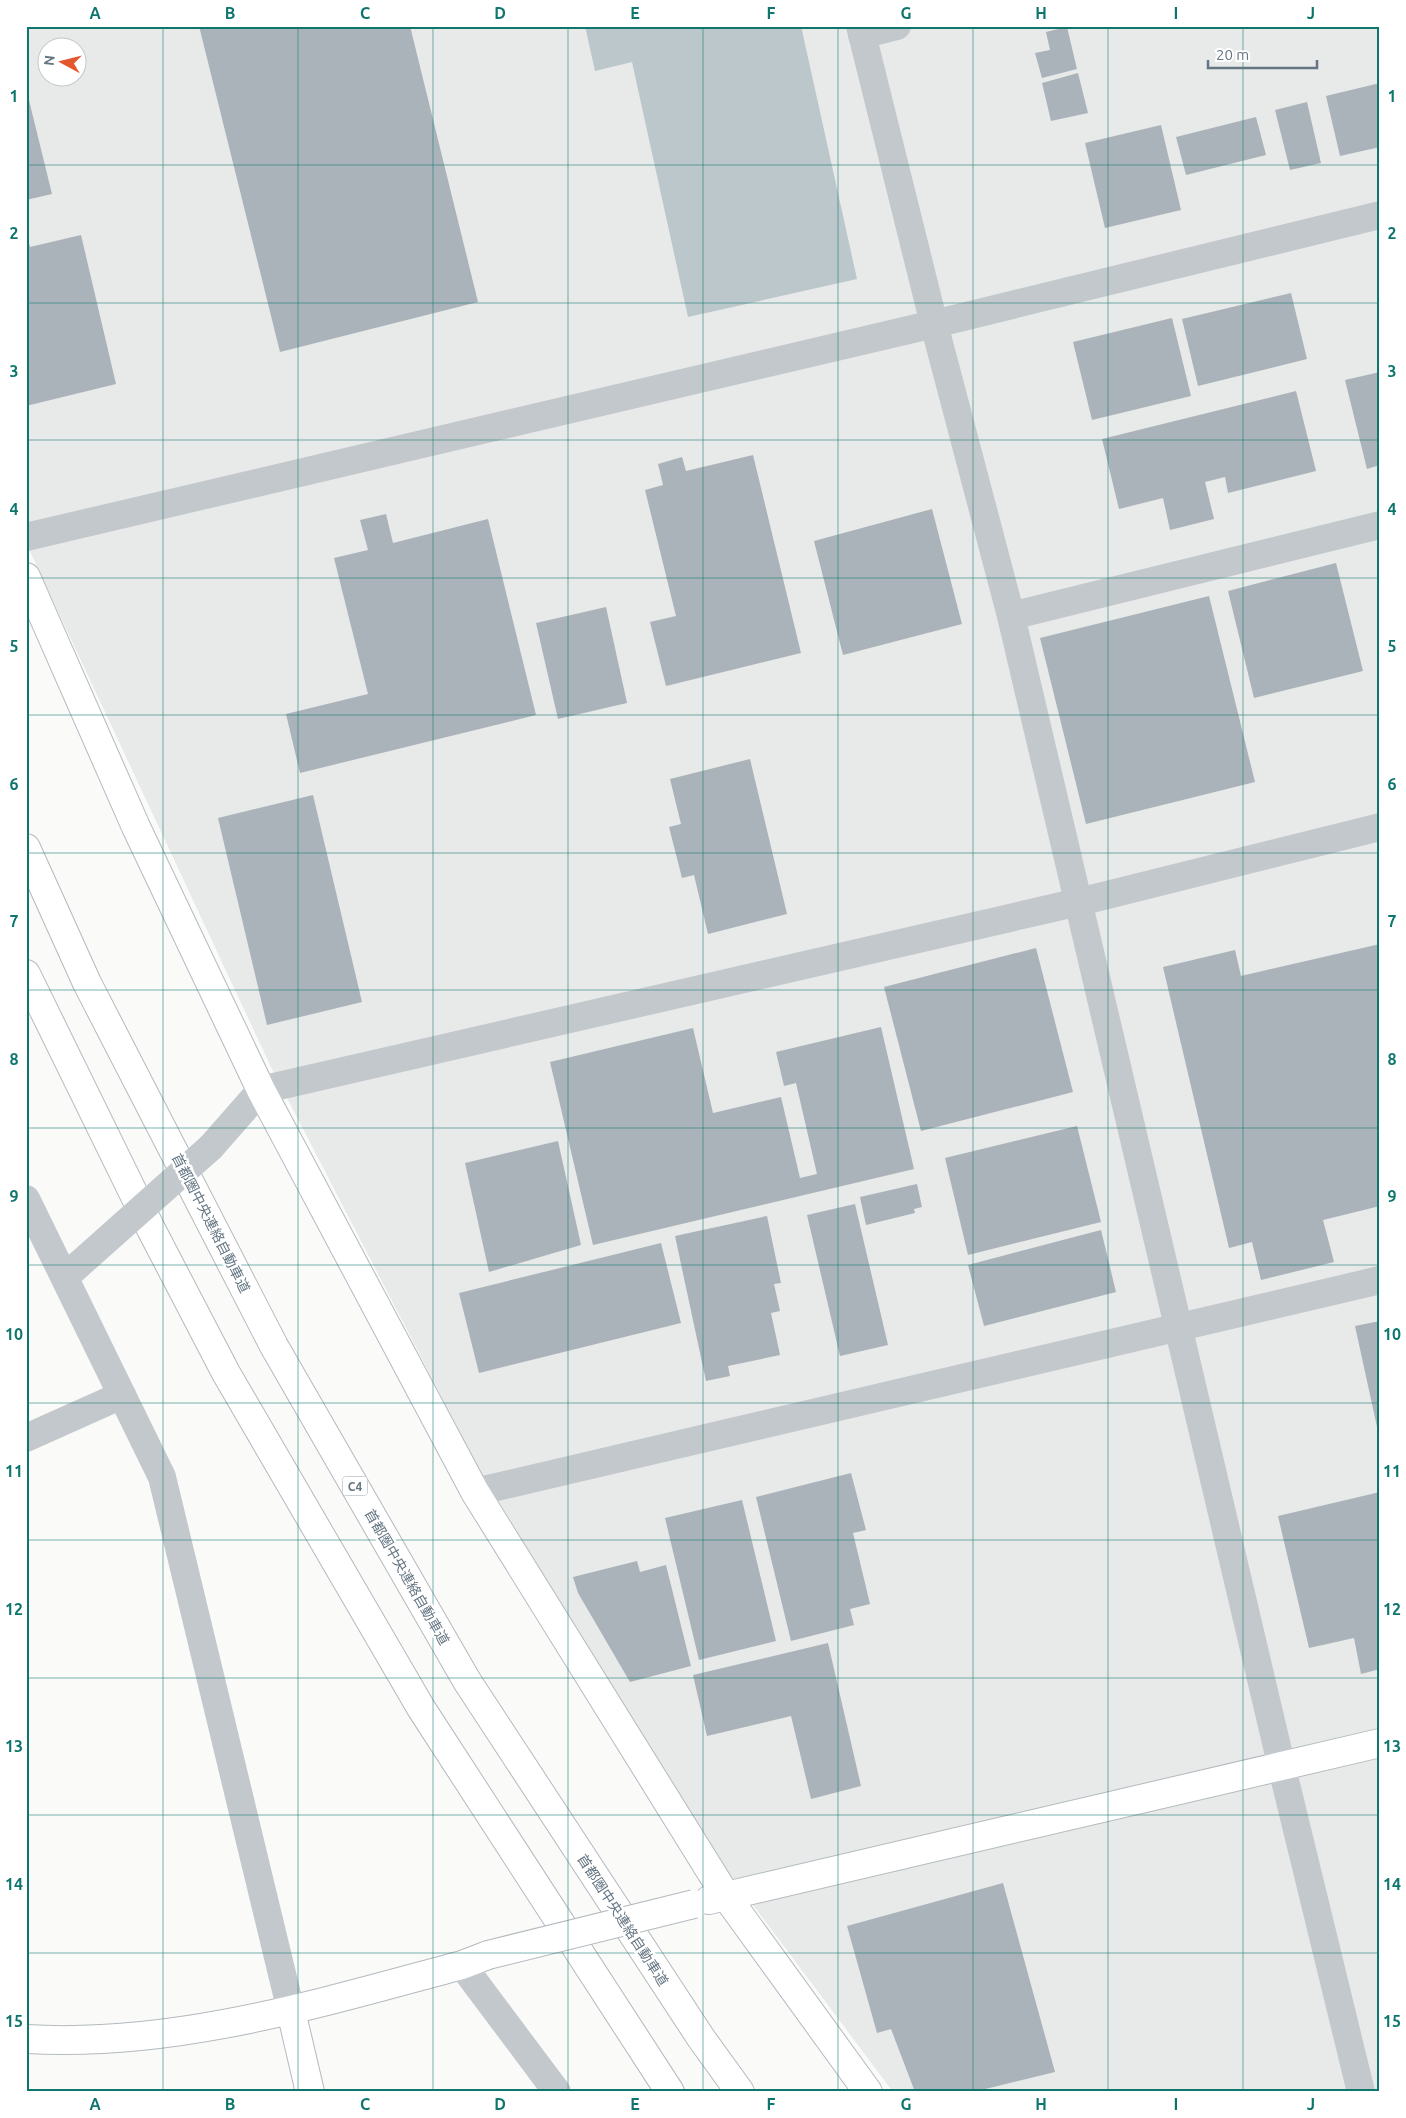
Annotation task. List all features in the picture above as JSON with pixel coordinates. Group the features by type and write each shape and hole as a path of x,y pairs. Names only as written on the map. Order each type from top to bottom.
{"main road":[{"path":"26,577 136,827 261,1090 475,1492 726,1896 868,2092"},
{"name":"首都圏中央連絡自動車道","path":"26,848 87,983 274,1346 467,1681 701,2038 740,2092"},
{"path":"26,974 151,1229 226,1373 421,1708 670,2092"},
{"path":"26,2039 70,2042 138,2037 291,2011 462,1965 488,1955 726,1896 1282,1768 1380,1743"},
{"path":"291,2011 310,2092"}],"street":[{"path":"897,26 861,30 934,324 1011,616 1282,1768 1361,2092"},
{"path":"26,536 934,324 1380,215"},
{"path":"1011,616 1380,525"},
{"path":"65,1277 211,1147 261,1090 1079,902 1380,827"},
{"path":"26,1199 162,1477 291,2011"},
{"path":"475,1492 1178,1329 1380,1280"},
{"path":"26,1438 122,1395"},
{"path":"462,1965 557,2092"}],"shaded area":[{"path":"26,26 1380,26 1380,2092 893,2092 723,1865 481,1473 271,1067 26,543"},
{"path":"585,26 801,26 857,279 688,317 632,62 595,71"}],"building":[{"path":"199,26 410,26 478,302 280,352"},
{"path":"1067,27 1077,69 1042,78 1035,53 1050,50 1046,32"},
{"path":"1078,73 1088,113 1051,121 1042,83"},
{"path":"1380,83 1380,147 1340,156 1326,96"},
{"path":"26,88 52,194 26,200"},
{"path":"1307,102 1321,163 1290,170 1275,110"},
{"path":"1256,117 1266,155 1186,175 1176,137"},
{"path":"1161,125 1181,210 1105,228 1085,143"},
{"path":"27,235 30,247 81,235 116,384 26,406"},
{"path":"1291,293 1307,359 1198,386 1182,319"},
{"path":"1172,318 1191,396 1092,420 1073,342"},
{"path":"1380,372 1380,465 1367,469 1345,380"},
{"path":"1296,391 1316,471 1228,493 1225,477 1205,482 1214,519 1170,530 1163,498 1119,509 1102,439"},
{"path":"753,455 801,653 666,686 650,622 676,616 645,490 663,485 658,464 682,457 686,471"},
{"path":"932,509 962,624 843,655 814,541"},
{"path":"386,514 393,543 488,519 536,715 300,773 286,714 368,694 334,558 368,550 360,520"},
{"path":"1336,563 1363,671 1254,698 1228,591"},
{"path":"1209,596 1255,782 1086,824 1040,638"},
{"path":"606,607 627,703 558,719 536,623"},
{"path":"750,759 787,914 708,934 694,875 682,878 669,827 681,824 670,779"},
{"path":"313,795 362,1002 267,1025 218,818"},
{"path":"1380,944 1380,1206 1323,1220 1334,1262 1261,1280 1252,1242 1229,1248 1163,967 1235,950 1241,976"},
{"path":"1036,948 1073,1092 921,1131 884,987"},
{"path":"881,1027 914,1169 593,1245 550,1062 693,1028 713,1113 781,1097 800,1178 817,1174 796,1083 784,1086 776,1052"},
{"path":"1077,1126 1101,1222 968,1255 945,1158"},
{"path":"558,1141 581,1245 489,1272 465,1163"},
{"path":"917,1184 922,1207 914,1209 915,1213 866,1225 860,1197"},
{"path":"855,1204 888,1345 840,1356 807,1215"},
{"path":"767,1216 781,1283 774,1284 780,1311 771,1313 780,1355 728,1366 730,1376 706,1381 675,1236"},
{"path":"1101,1230 1116,1292 984,1326 968,1265"},
{"path":"661,1243 681,1323 479,1373 459,1293"},
{"path":"1380,1321 1380,1436 1379,1436 1355,1326"},
{"path":"851,1473 866,1530 853,1533 870,1604 850,1609 854,1625 791,1641 756,1497"},
{"path":"1380,1492 1380,1669 1361,1674 1354,1638 1309,1648 1278,1516"},
{"path":"742,1500 776,1641 699,1660 665,1518"},
{"path":"637,1561 640,1572 666,1565 691,1666 630,1682 578,1593 573,1577"},
{"path":"828,1643 861,1786 811,1799 791,1716 707,1736 693,1675"},
{"path":"1003,1883 1055,2072 973,2092 915,2092 891,2029 877,2033 847,1926"}]}
